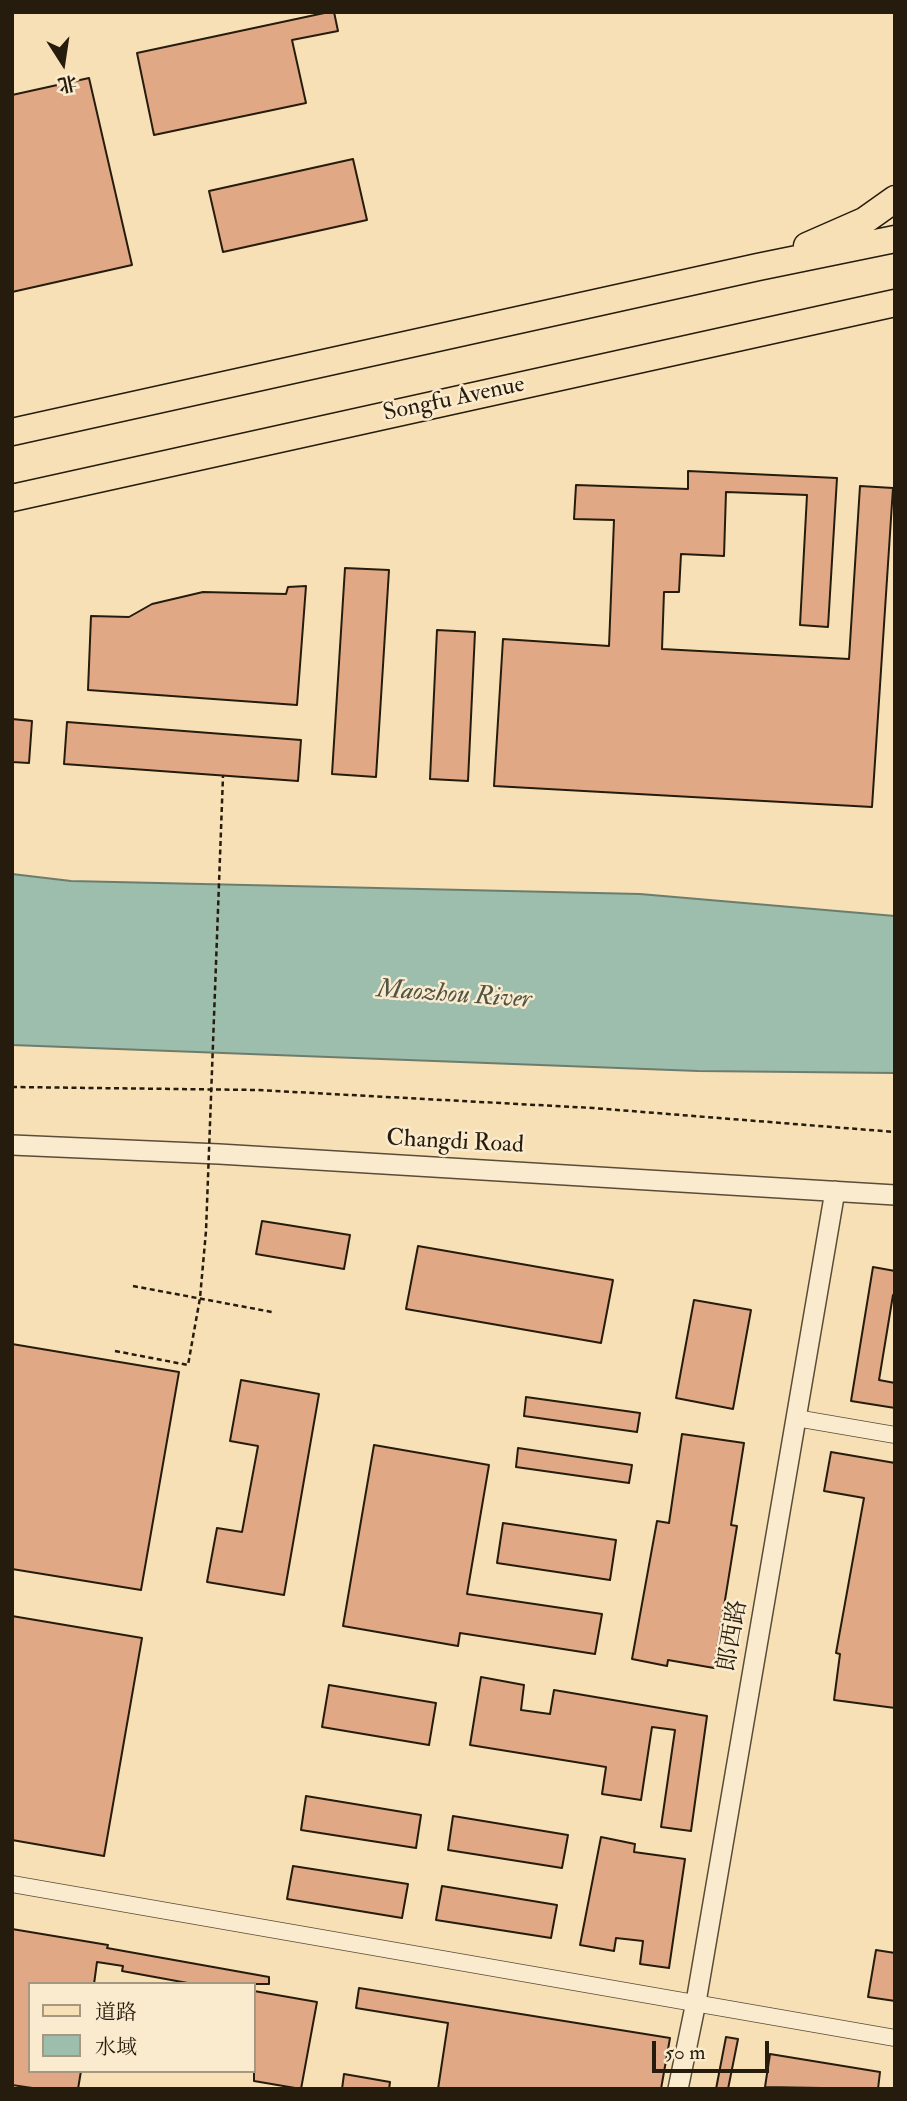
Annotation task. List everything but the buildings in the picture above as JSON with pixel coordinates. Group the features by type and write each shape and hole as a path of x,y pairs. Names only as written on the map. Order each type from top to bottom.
{"main road":[{"path":"758,267 864,221 895,199"},
{"path":"12,432 895,239"},
{"name":"Songfu Avenue","path":"12,498 895,303"}],"street":[{"name":"Changdi Road","path":"12,1145 219,1154 895,1195"},
{"name":"郎西路","path":"678,2089 696,2002 835,1191"},
{"path":"796,1418 895,1435"},
{"path":"12,1885 895,2038"}],"path":[{"path":"115,1351 188,1365 200,1298 206,1231 223,776"},
{"path":"12,1087 257,1090 593,1108 895,1132"},
{"path":"133,1286 272,1312"}],"water":[{"name":"Maozhou River","path":"12,874 71,881 640,894 895,916 895,1073 698,1071 12,1045"}]}
